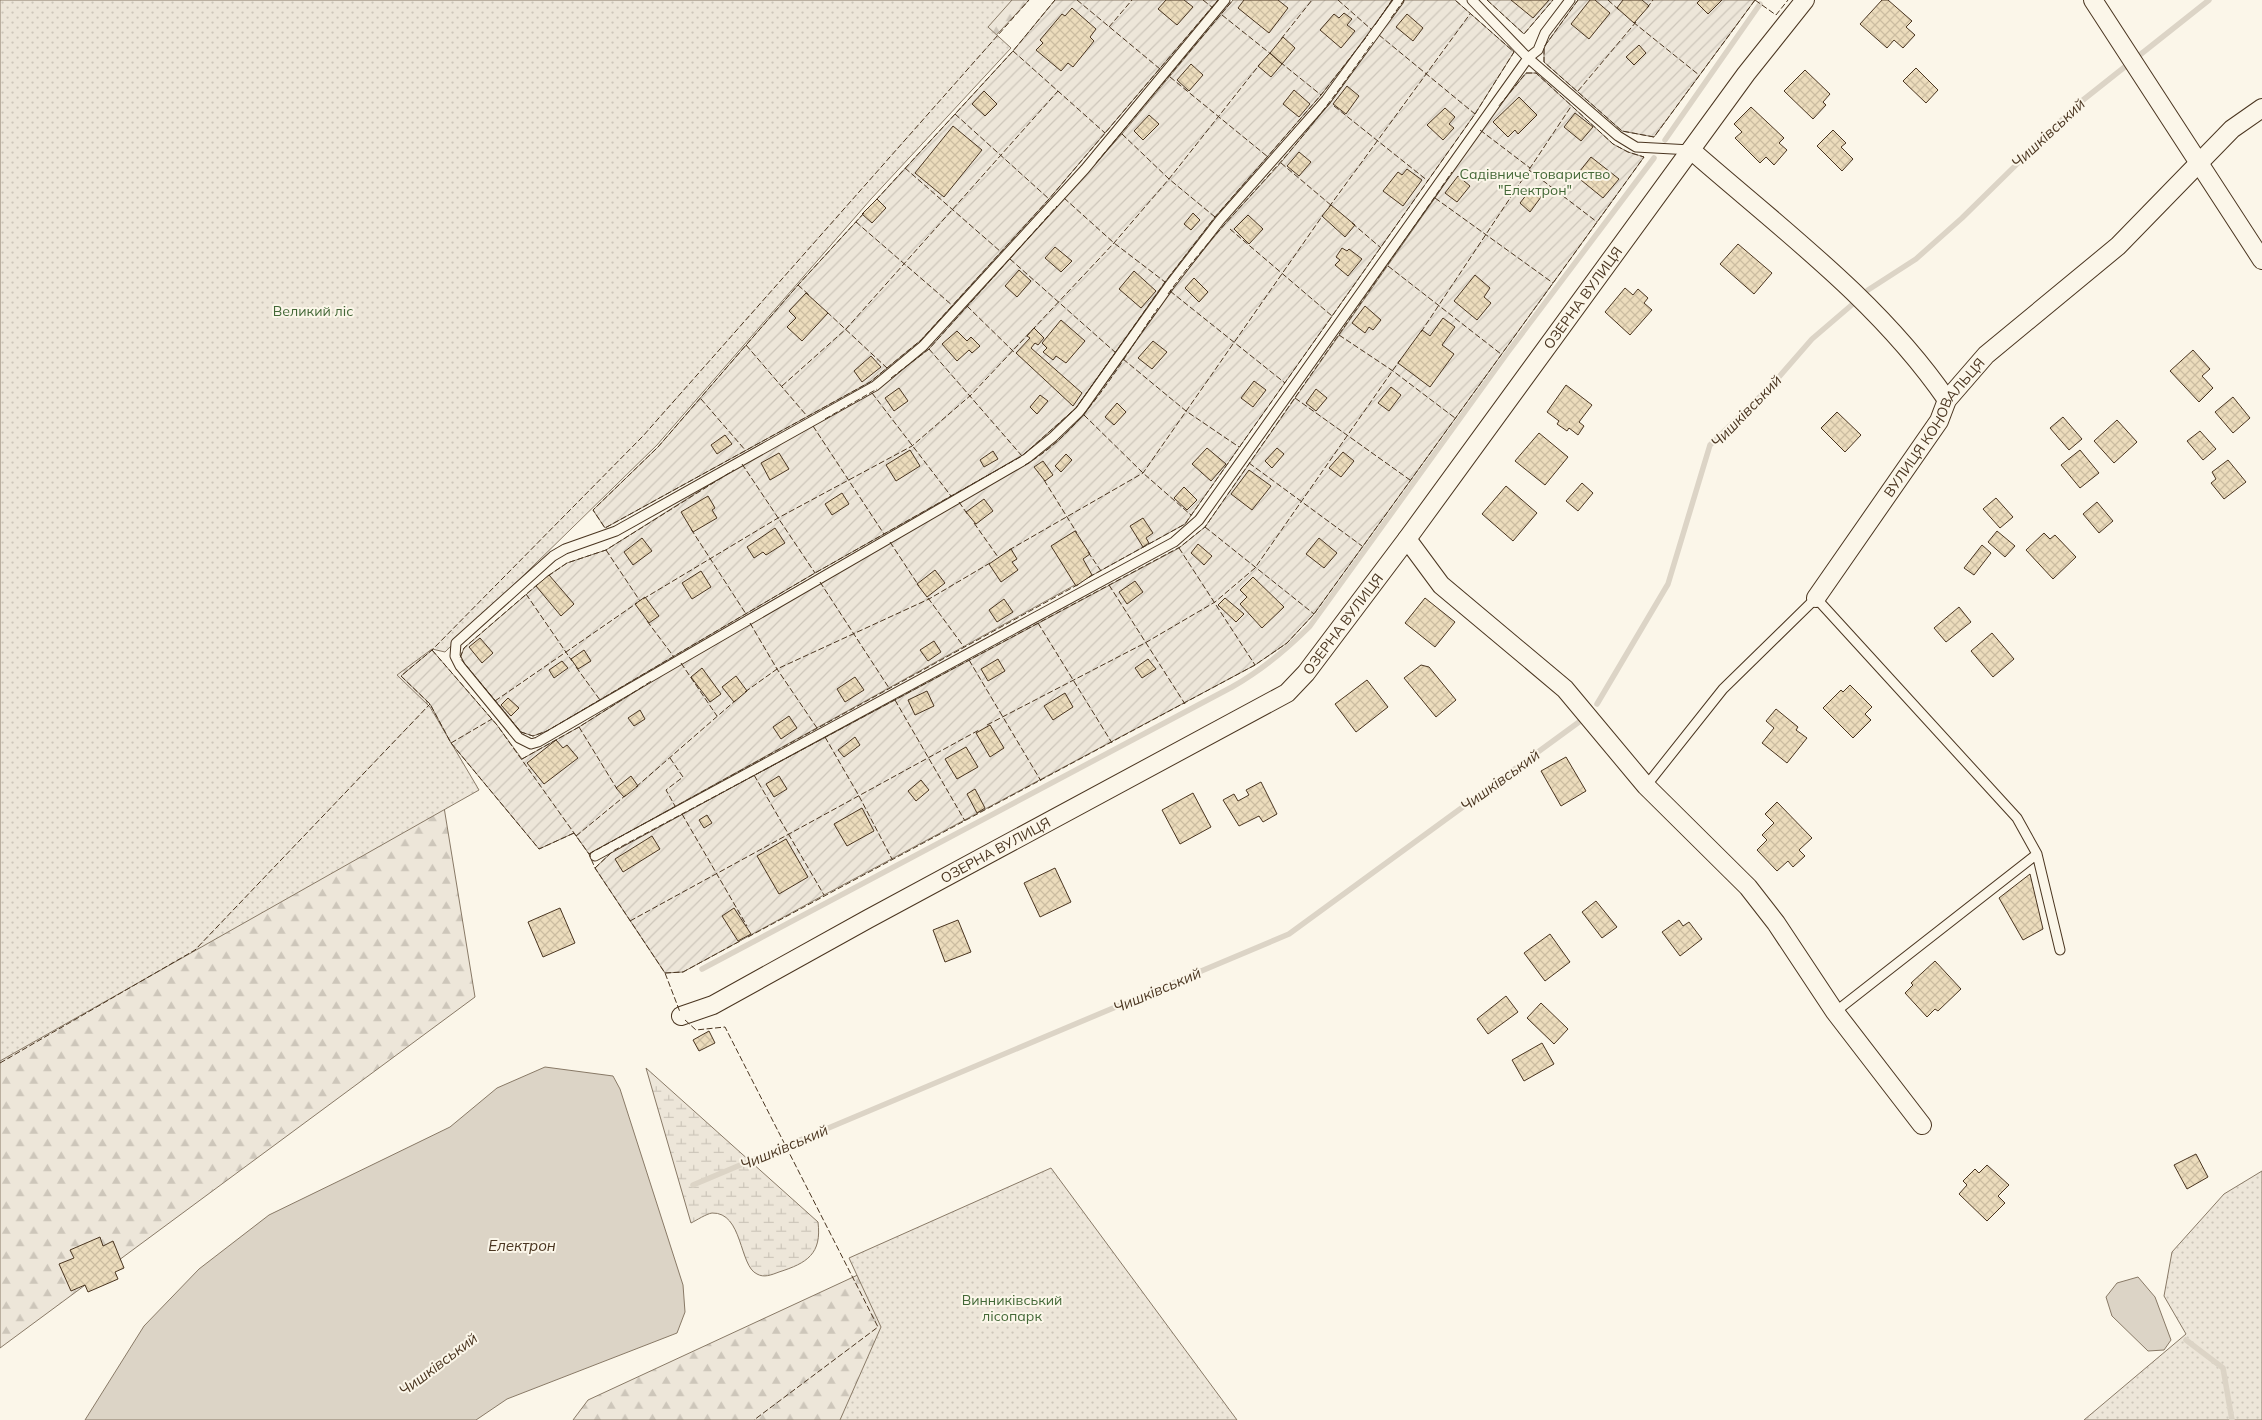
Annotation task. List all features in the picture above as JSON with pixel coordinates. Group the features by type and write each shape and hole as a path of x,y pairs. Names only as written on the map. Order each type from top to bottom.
{"street":[{"name":"ОЗЕРНА ВУЛИЦЯ","path":"681,1016 713,1005 868,919 1287,694 1306,673 1407,539 1746,74 1805,0"},
{"path":"2093,0 2126,54 2262,260"},
{"name":"ВУЛИЦЯ КОНОВАЛЬЦЯ","path":"1816,598 1939,421 1947,400 1986,355 2118,246 2232,129 2262,108"},
{"path":"1691,150 1855,292 1918,361 1947,400"},
{"path":"1407,539 1441,584 1565,689 1646,786 1748,886 1776,923 1835,1012 1922,1125"}],"lane":[{"path":"1225,0 1085,169 923,346 875,386 616,532 565,549 553,556 456,643 455,656 460,666 519,738 531,744 538,742 1026,459 1054,438 1080,411 1169,286 1220,220 1326,100 1399,0"},
{"path":"1472,0 1528,58 1624,140 1636,147 1691,150"},
{"path":"595,856 1174,542 1205,513 1528,58 1538,50 1545,33 1570,0"},
{"path":"1816,598 2017,818 2037,854 2060,950"},
{"name":"ВУЛИЦЯ КОНОВАЛЬЦЯ","path":"1646,786 1723,689 1816,598"},
{"path":"1835,1012 2037,854"}],"green space":[{"name":"Великий ліс","path":"0,0 1029,0 419,654 475,997 0,1348"},
{"name":"Великий ліс","path":"0,0 1012,0 988,27 1011,48 871,199 657,445 445,652 432,649 397,675 430,707 479,790 0,1061"},
{"path":"1055,0 1218,0 1049,199 921,340 870,382 605,528 593,510 658,447 798,285 1013,51"},
{"path":"1233,0 1392,0 1372,30 1321,95 1215,217 1165,282 1076,408 1022,456 815,573 547,731 533,736 521,732 460,658 464,648 549,575 567,563 606,550 742,464 872,393 929,349 1122,134"},
{"name":"Садівниче товариство \"Електрон\"","path":"1404,0 1455,0 1514,52 1475,114 1185,524 589,854 574,833 539,849 451,743 430,704 401,676 432,650 497,725 522,759 579,727 681,663 1030,462 1058,441 1084,415 1170,291 1224,225 1278,166 1330,103"},
{"path":"1487,0 1553,0 1524,34"},
{"name":"Садівниче товариство \"Електрон\"","path":"1578,0 1755,0 1654,137 1622,131 1544,62 1544,47"},
{"name":"Садівниче товариство \"Електрон\"","path":"1526,73 1536,73 1613,144 1628,152 1644,157 1314,614 1287,643 1255,665 683,972 665,973 595,868 613,851 1179,548 1205,527 1435,198 1480,130"},
{"path":"646,1068 818,1222 818,1242 815,1250 805,1261 773,1274 765,1276 757,1274 751,1269 730,1221 722,1215 712,1213 691,1223"},
{"name":"Винниківський лісопарк","path":"1051,1168 1237,1420 840,1420 881,1327 849,1258"},
{"path":"2262,1171 2262,1420 2084,1420 2186,1334 2164,1296 2172,1252 2224,1194"},
{"name":"Винниківський лісопарк","path":"1041,1190 1183,1420 573,1420 588,1400"}],"water":[{"name":"Електрон","path":"545,1067 613,1076 620,1089 683,1285 685,1312 677,1333 507,1399 476,1420 85,1420 144,1326 199,1269 269,1215 450,1127 497,1088"},
{"path":"2138,1277 2155,1297 2171,1340 2164,1350 2148,1351 2112,1316 2106,1297 2117,1283"}],"building":[{"path":"1166,0 1184,0 1193,7 1177,25 1158,9"},
{"path":"1244,0 1278,0 1288,8 1269,33 1238,8"},
{"path":"1511,0 1549,0 1533,18"},
{"path":"1590,0 1595,0 1610,13 1589,39 1571,24"},
{"path":"1623,0 1642,0 1649,6 1634,23 1617,8"},
{"path":"1700,0 1722,0 1708,14 1697,3"},
{"path":"1882,0 1888,0 1912,21 1906,27 1915,35 1903,48 1894,40 1887,48 1860,24"},
{"path":"1072,8 1096,29 1090,37 1094,41 1073,67 1068,63 1061,71 1036,50 1043,43 1040,40 1062,14 1065,16"},
{"path":"1344,13 1352,19 1347,25 1355,31 1341,48 1320,30 1334,14 1339,18"},
{"path":"1407,14 1423,28 1413,41 1396,27"},
{"path":"1283,37 1295,48 1282,64 1270,53"},
{"path":"1639,45 1646,53 1634,65 1626,57"},
{"path":"1270,53 1282,64 1271,77 1258,66"},
{"path":"1191,64 1203,75 1189,91 1177,80"},
{"path":"1916,68 1938,90 1926,103 1903,81"},
{"path":"1805,70 1830,94 1823,102 1826,105 1813,119 1784,91"},
{"path":"1347,86 1359,96 1346,114 1333,104"},
{"path":"1294,90 1310,104 1299,117 1283,104"},
{"path":"984,91 997,104 985,116 972,104"},
{"path":"1519,97 1537,115 1518,134 1515,130 1508,137 1493,122"},
{"path":"1751,107 1784,138 1779,143 1787,150 1774,165 1766,157 1760,163 1735,138 1742,132 1734,124"},
{"path":"1445,108 1455,117 1449,124 1454,128 1443,140 1427,125"},
{"path":"1575,113 1593,127 1581,141 1564,127"},
{"path":"1149,115 1159,124 1143,140 1134,131"},
{"path":"953,126 982,150 944,197 915,173"},
{"path":"1833,130 1846,143 1841,147 1853,159 1842,171 1817,146"},
{"path":"1299,152 1311,162 1299,176 1287,166"},
{"path":"1591,157 1619,179 1603,198 1576,176"},
{"path":"1407,169 1422,180 1403,206 1383,191 1398,172 1402,175"},
{"path":"1458,176 1470,186 1457,202 1445,193"},
{"path":"1531,189 1541,197 1530,212 1520,203"},
{"path":"877,199 886,208 872,223 862,214"},
{"path":"1331,205 1355,225 1345,237 1322,216"},
{"path":"1193,213 1200,220 1191,230 1184,224"},
{"path":"1248,215 1263,229 1249,244 1234,229"},
{"path":"1738,244 1772,273 1754,294 1720,264"},
{"path":"1055,247 1072,261 1061,272 1045,258"},
{"path":"1342,248 1347,251 1349,249 1362,259 1348,276 1335,265 1340,260 1336,257"},
{"path":"1019,270 1031,281 1017,297 1005,286"},
{"path":"1134,271 1156,291 1141,308 1119,289"},
{"path":"1475,275 1490,288 1484,297 1491,303 1477,320 1454,301"},
{"path":"1194,278 1208,292 1199,302 1185,288"},
{"path":"1625,288 1633,295 1638,289 1648,298 1644,303 1652,310 1630,335 1605,312"},
{"path":"806,293 828,313 802,341 787,327 796,318 789,311"},
{"path":"1365,306 1381,320 1373,330 1369,327 1365,333 1352,323"},
{"path":"1443,318 1455,327 1442,345 1454,354 1430,387 1398,363 1422,330 1430,336"},
{"path":"1061,320 1085,341 1066,363 1056,356 1053,360 1043,352 1047,348 1042,343"},
{"path":"1034,328 1044,338 1038,345 1035,343 1031,348 1082,393 1073,406 1016,353 1030,338 1027,336"},
{"path":"957,331 967,341 971,337 980,346 972,353 969,350 957,361 942,344"},
{"path":"1153,341 1167,352 1152,369 1138,358"},
{"path":"2193,350 2210,369 2202,376 2213,388 2199,402 2170,371"},
{"path":"871,356 881,367 862,382 854,371"},
{"path":"1254,381 1266,390 1253,407 1241,398"},
{"path":"1566,385 1592,405 1579,422 1584,426 1578,435 1569,428 1567,431 1557,424 1559,421 1547,412"},
{"path":"1391,387 1401,395 1389,411 1378,403"},
{"path":"899,388 908,401 894,411 885,398"},
{"path":"1316,389 1327,398 1316,411 1306,403"},
{"path":"1040,395 1048,401 1037,414 1030,407"},
{"path":"2233,397 2250,418 2233,433 2215,412"},
{"path":"1117,403 1126,412 1114,425 1105,417"},
{"path":"1837,412 1861,435 1845,452 1821,428"},
{"path":"2063,417 2082,439 2069,450 2050,428"},
{"path":"2117,420 2137,442 2114,463 2094,441"},
{"path":"2200,431 2216,449 2203,460 2187,441"},
{"path":"1539,433 1568,457 1545,485 1515,461"},
{"path":"725,435 732,444 717,454 711,445"},
{"path":"1207,448 1226,464 1211,481 1192,464"},
{"path":"1277,448 1284,454 1272,468 1265,461"},
{"path":"910,450 920,466 896,481 886,465"},
{"path":"2080,450 2099,473 2080,488 2061,465"},
{"path":"993,451 998,459 984,467 980,460"},
{"path":"1343,452 1354,461 1341,477 1329,468"},
{"path":"779,453 789,469 770,480 761,463"},
{"path":"1066,454 1072,460 1061,472 1055,466"},
{"path":"2228,460 2246,482 2224,499 2211,483 2216,479 2212,472"},
{"path":"1043,461 1053,475 1045,481 1034,467"},
{"path":"1249,470 1271,486 1252,510 1231,494"},
{"path":"1582,483 1593,493 1578,511 1566,501"},
{"path":"1506,486 1537,513 1513,541 1482,514"},
{"path":"1184,487 1197,500 1187,510 1174,498"},
{"path":"842,493 849,504 832,515 825,504"},
{"path":"708,496 715,508 712,510 717,518 693,532 681,512"},
{"path":"1996,498 2013,517 2000,528 1983,509"},
{"path":"984,499 993,511 976,524 966,512"},
{"path":"2097,502 2113,521 2099,533 2083,514"},
{"path":"1143,518 1153,533 1146,538 1149,543 1143,547 1130,526"},
{"path":"775,528 785,543 766,555 763,552 754,558 747,547"},
{"path":"1075,531 1090,554 1083,559 1092,575 1076,586 1051,546"},
{"path":"1997,531 2015,546 2005,557 1988,542"},
{"path":"2044,533 2050,539 2055,535 2076,557 2053,579 2026,550"},
{"path":"642,538 652,551 633,565 624,552"},
{"path":"1319,538 1337,553 1324,568 1306,554"},
{"path":"1198,544 1212,556 1204,565 1191,553"},
{"path":"1982,545 1991,553 1974,575 1964,568"},
{"path":"1011,549 1017,559 1012,562 1018,570 1001,582 989,564"},
{"path":"935,570 945,583 927,597 917,584"},
{"path":"701,571 711,587 692,599 682,583"},
{"path":"549,575 574,604 561,616 536,586"},
{"path":"1253,577 1284,607 1262,628 1240,604 1247,597 1240,590"},
{"path":"1135,581 1143,592 1127,604 1119,592"},
{"path":"645,597 659,616 649,623 635,604"},
{"path":"1225,598 1244,614 1236,622 1218,605"},
{"path":"1425,598 1455,622 1435,647 1405,623"},
{"path":"1004,599 1013,612 997,622 989,610"},
{"path":"1959,607 1971,622 1946,642 1934,628"},
{"path":"1992,633 2014,659 1993,677 1971,651"},
{"path":"480,638 493,653 482,663 469,647"},
{"path":"934,641 941,652 928,661 920,650"},
{"path":"584,650 591,661 578,669 571,659"},
{"path":"998,659 1005,671 988,681 981,669"},
{"path":"1148,659 1156,669 1142,678 1135,668"},
{"path":"562,661 568,668 554,678 549,670"},
{"path":"1421,665 1429,667 1456,700 1436,717 1404,678"},
{"path":"702,668 721,694 710,702 691,677"},
{"path":"736,676 747,691 734,702 722,687"},
{"path":"855,677 864,690 845,702 837,689"},
{"path":"1367,680 1388,707 1356,732 1335,704"},
{"path":"1850,685 1872,707 1865,714 1871,720 1853,738 1823,708 1841,690 1843,692"},
{"path":"927,691 934,706 915,715 908,700"},
{"path":"1065,693 1073,707 1053,720 1044,706"},
{"path":"508,698 519,708 511,716 501,705"},
{"path":"1776,709 1798,727 1796,730 1807,738 1787,763 1762,743 1774,728 1766,721"},
{"path":"640,710 645,719 634,726 628,718"},
{"path":"789,716 797,728 781,739 773,727"},
{"path":"990,725 1004,748 990,757 976,733"},
{"path":"855,737 860,745 844,757 838,750"},
{"path":"556,740 563,748 567,745 578,758 544,784 527,763"},
{"path":"966,747 978,767 957,779 945,759"},
{"path":"1566,757 1586,791 1561,806 1541,771"},
{"path":"631,776 638,786 624,797 616,788"},
{"path":"779,776 787,789 774,797 766,784"},
{"path":"921,780 929,790 916,801 908,791"},
{"path":"1261,782 1277,814 1263,822 1259,816 1239,826 1223,800 1234,794 1238,801 1249,795 1246,790"},
{"path":"975,789 985,808 977,813 967,794"},
{"path":"1193,793 1211,827 1180,844 1162,810"},
{"path":"1777,802 1812,838 1799,850 1805,856 1793,867 1788,861 1777,871 1757,850 1767,840 1762,835 1774,823 1765,814"},
{"path":"862,808 874,831 847,846 834,824"},
{"path":"707,815 712,823 704,828 699,820"},
{"path":"652,836 660,849 623,872 615,859"},
{"path":"786,839 808,877 779,894 757,856"},
{"path":"1055,868 1071,902 1040,917 1024,883"},
{"path":"2030,874 2043,929 2023,940 1999,898"},
{"path":"1596,901 1617,927 1602,938 1582,912"},
{"path":"560,908 575,943 543,957 528,922"},
{"path":"734,908 751,934 738,941 722,916"},
{"path":"958,920 971,952 945,962 933,930"},
{"path":"1679,920 1683,926 1689,922 1702,939 1680,956 1662,932"},
{"path":"1550,934 1570,962 1545,981 1524,953"},
{"path":"1935,961 1961,989 1938,1011 1935,1009 1927,1017 1905,993 1913,985 1911,983"},
{"path":"1506,996 1518,1012 1488,1034 1477,1019"},
{"path":"1541,1003 1568,1029 1554,1044 1527,1018"},
{"path":"709,1031 715,1043 699,1051 693,1040"},
{"path":"1542,1043 1554,1064 1524,1081 1512,1060"},
{"path":"2196,1154 2208,1177 2187,1189 2174,1165"},
{"path":"1987,1165 2009,1185 1998,1196 2005,1203 1987,1221 1959,1194 1967,1185 1963,1181 1975,1169 1979,1173"},
{"path":"100,1237 103,1246 113,1241 124,1268 115,1272 118,1279 88,1292 85,1285 71,1291 59,1264 74,1258 70,1250"}],"waterway":[{"name":"Чишківський","path":"1868,290 1916,259 1962,218 2078,104 2209,0"},
{"path":"1665,140 1760,4"},
{"path":"702,969 1232,687 1264,667 1283,651 1310,626 1508,352 1654,158"},
{"name":"Чишківський","path":"1597,704 1668,584 1710,445 1771,386 1812,339 1854,303"},
{"name":"Чишківський","path":"693,1185 1289,934 1579,722"},
{"path":"2186,1340 2223,1368 2232,1420"}],"fence":[{"path":"574,833 539,849 451,743 430,704 401,676 432,650 643,436 1029,0"},
{"path":"876,200 1013,51 1055,0"},
{"path":"1077,0 1160,69"},
{"path":"1109,27 1132,0"},
{"path":"1203,0 1213,8"},
{"path":"864,213 798,285 658,447 593,510 605,528 870,382 921,340 1049,199 1218,0"},
{"path":"1096,163 1233,0"},
{"path":"1281,39 1312,0"},
{"path":"1338,0 1372,30"},
{"path":"1375,25 1392,0"},
{"path":"1391,18 1404,0"},
{"path":"1089,577 1185,524 1475,114 1514,52 1455,0"},
{"path":"1487,0 1524,34 1553,0"},
{"path":"1578,0 1544,47 1544,62 1622,131 1654,137 1755,0"},
{"path":"1608,0 1619,10"},
{"path":"1647,8 1653,0"},
{"path":"1755,0 1776,15 1788,0"},
{"path":"1329,207 1470,14"},
{"path":"1222,15 1272,55"},
{"path":"1633,22 1699,75"},
{"path":"1578,91 1636,22"},
{"path":"538,584 464,648 460,658 521,732 533,736 547,731 815,573 1022,456 1076,408 1165,282 1215,217 1321,95 1368,35"},
{"path":"1379,35 1475,114"},
{"path":"1168,294 1207,244 1303,136 1373,42"},
{"path":"1013,51 1105,133"},
{"path":"1280,62 1321,95"},
{"path":"643,599 778,518 912,446 971,395 1114,243 1169,179 1260,64"},
{"path":"748,937 1255,665 1287,643 1314,614 1644,157 1628,152 1613,144 1536,73 1526,73 1498,107"},
{"path":"1170,77 1268,157"},
{"path":"782,386 846,329 1058,91"},
{"path":"1421,332 1572,105"},
{"path":"1334,106 1428,181"},
{"path":"955,114 1049,199"},
{"path":"1480,130 1530,168"},
{"path":"1122,134 1169,179 1215,217"},
{"path":"1281,163 1332,206"},
{"path":"905,168 1001,252"},
{"path":"1529,170 1597,222"},
{"path":"595,868 613,851 1180,547 1205,527 1452,172"},
{"path":"1064,198 1114,243 1165,282"},
{"path":"1435,198 1553,283"},
{"path":"891,378 929,349 1057,206"},
{"path":"1009,550 1143,473 1323,215"},
{"path":"856,222 953,306"},
{"path":"1352,223 1381,248"},
{"path":"1230,229 1332,316"},
{"path":"1010,259 1116,353"},
{"path":"1388,266 1501,354"},
{"path":"798,285 809,295"},
{"path":"1170,291 1285,383"},
{"path":"967,306 1014,352"},
{"path":"1025,465 1066,434 1083,415 1115,373 1158,308"},
{"path":"827,312 887,368"},
{"path":"1339,335 1393,371 1455,418"},
{"path":"746,345 807,416"},
{"path":"929,349 1022,456"},
{"path":"1123,359 1186,411 1239,447"},
{"path":"987,725 1145,643 1215,602 1255,568 1400,360"},
{"path":"825,419 877,389"},
{"path":"872,393 951,496"},
{"path":"1295,398 1410,480"},
{"path":"701,399 746,451"},
{"path":"1084,415 1143,473 1191,515"},
{"path":"813,426 884,534"},
{"path":"1249,463 1362,546"},
{"path":"742,464 815,573"},
{"path":"548,576 567,563 606,550 734,470"},
{"path":"1044,480 1077,533"},
{"path":"959,502 968,515"},
{"path":"974,523 998,557"},
{"path":"1205,527 1314,614"},
{"path":"691,529 746,614"},
{"path":"890,542 919,586"},
{"path":"1179,548 1255,665"},
{"path":"606,550 640,601"},
{"path":"1088,552 1101,571"},
{"path":"745,692 777,669 929,599 990,563"},
{"path":"820,582 889,688"},
{"path":"589,854 1079,584"},
{"path":"1109,585 1185,704"},
{"path":"526,594 572,661"},
{"path":"928,598 964,647"},
{"path":"495,701 637,603"},
{"path":"647,621 674,657"},
{"path":"750,623 777,669 817,728"},
{"path":"1038,623 1112,743"},
{"path":"432,650 497,725 589,854 595,868 665,973 680,1012"},
{"path":"969,660 1041,781"},
{"path":"681,663 717,716"},
{"path":"576,667 600,700"},
{"path":"522,759 579,727 653,680"},
{"path":"636,787 736,700"},
{"path":"895,700 965,821"},
{"path":"0,1063 195,950 430,704"},
{"path":"451,743 492,719"},
{"path":"579,727 617,789"},
{"path":"630,921 979,730"},
{"path":"825,737 892,859"},
{"path":"670,758 683,777 666,790 675,806"},
{"path":"754,775 824,895"},
{"path":"576,836 626,795"},
{"path":"682,814 747,926"},
{"path":"665,973 683,972 742,940"},
{"path":"685,1020 696,1030 725,1027 878,1327 754,1420"}]}
